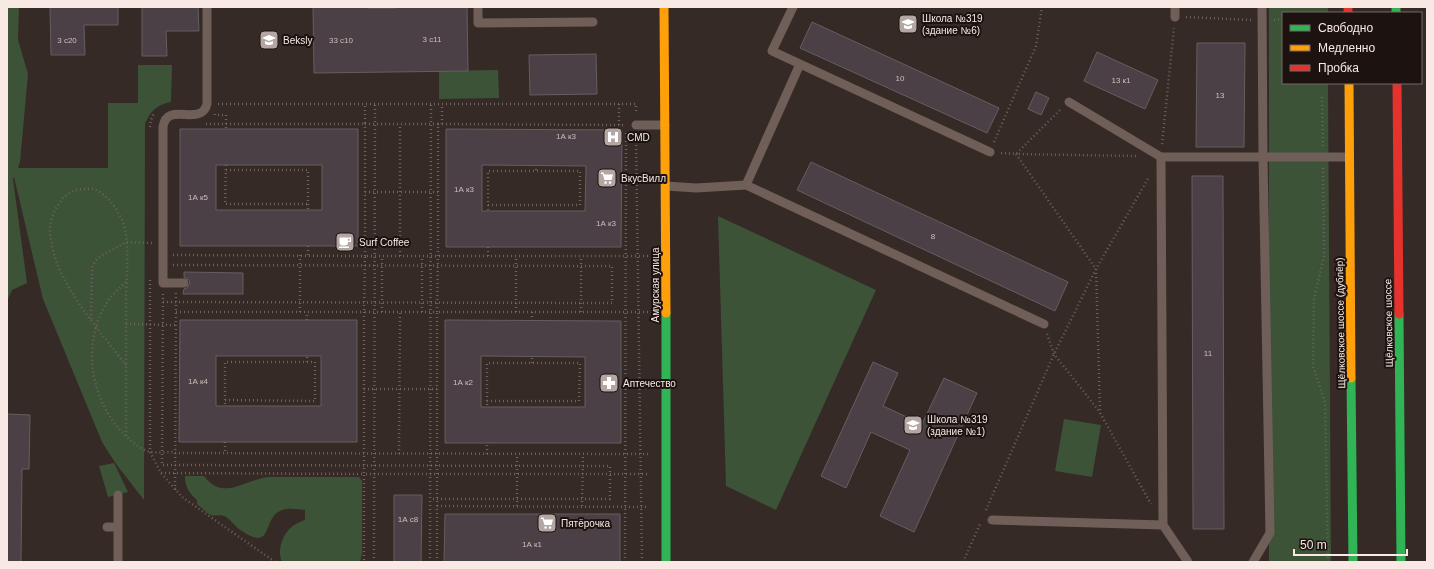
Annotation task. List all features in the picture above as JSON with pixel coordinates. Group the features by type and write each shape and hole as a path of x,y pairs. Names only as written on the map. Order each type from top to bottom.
{"street":[{"name":"Амурская улица","path":"664,7 666,186 666,562"},
{"name":"Щёлковское шоссе (дублёр)","path":"1349,84 1353,562"},
{"name":"Щёлковское шоссе","path":"1397,84 1401,562"}],"lane":[{"path":"180,283 163,283 164,123 166,119 173,115 197,114 202,113 206,109 207,7"},
{"path":"478,7 478,23 593,22"},
{"path":"793,7 772,51 990,152"},
{"path":"1175,7 1175,17"},
{"path":"1254,562 1270,533 1263,157 1262,7"},
{"path":"746,185 800,64"},
{"path":"1069,102 1161,157 1349,157"},
{"path":"636,125 665,125"},
{"path":"1161,157 1163,525 1188,562"},
{"path":"666,186 696,188 746,185 1044,324"},
{"path":"118,495 118,562"},
{"path":"992,520 1163,525"},
{"path":"107,527 118,527"}],"path":[{"path":"1042,7 1036,46 990,152 1016,154 1138,156"},
{"path":"1161,157 1175,17 1262,20 1282,19"},
{"path":"1322,97 1324,256 1314,299 1313,366 1325,402 1328,562"},
{"path":"1016,154 1069,102"},
{"path":"207,104 636,104 642,562"},
{"path":"364,562 365,104"},
{"path":"374,562 375,104"},
{"path":"430,562 431,104"},
{"path":"442,104 442,124"},
{"path":"619,104 619,125"},
{"path":"150,132 152,116 159,108"},
{"path":"205,124 636,125"},
{"path":"400,124 400,256"},
{"path":"437,562 438,124"},
{"path":"536,124 536,130"},
{"path":"625,562 626,125"},
{"path":"1016,154 1096,269 1100,410"},
{"path":"226,165 226,204 308,204"},
{"path":"226,170 308,170 308,210"},
{"path":"488,205 580,205 580,171 488,170 488,205 488,210"},
{"path":"964,562 1054,354 1096,269 1150,177"},
{"path":"126,365 78,301 63,278 54,256 50,222 58,204 68,193 80,188 93,189 108,199 117,210 124,226 126,242 126,281 126,324 126,365 126,436"},
{"path":"365,192 438,192"},
{"path":"91,319 92,268 93,264 98,258 126,242 163,243"},
{"path":"150,242 150,250"},
{"path":"308,246 308,256"},
{"path":"488,247 488,256"},
{"path":"163,255 649,256"},
{"path":"300,255 300,312"},
{"path":"382,256 382,312"},
{"path":"422,256 422,312"},
{"path":"516,256 516,312"},
{"path":"581,256 581,312"},
{"path":"163,265 612,266 612,303 163,302"},
{"path":"150,272 150,452 161,473 175,491 194,507 275,562"},
{"path":"126,281 107,303 96,325 92,348 93,370 98,391 105,409 116,425 137,445 150,452 650,454"},
{"path":"163,283 162,465 610,466 610,499 430,499"},
{"path":"175,491 176,302 180,283"},
{"path":"176,312 649,312"},
{"path":"307,320 308,312"},
{"path":"399,454 400,312"},
{"path":"532,312 532,320"},
{"path":"126,324 176,325"},
{"path":"1044,324 1054,354 1099,411 1151,505"},
{"path":"307,362 308,356"},
{"path":"532,356 532,363"},
{"path":"225,400 315,401 315,362 225,362 225,400 225,406"},
{"path":"487,401 580,401 580,363 487,363 487,401 487,407"},
{"path":"364,389 437,389"},
{"path":"225,442 225,453"},
{"path":"487,443 487,454"},
{"path":"516,506 517,454"},
{"path":"582,506 583,454"},
{"path":"161,473 650,474"},
{"path":"437,506 650,507"}],"green space":[{"path":"7,7 19,7 18,40 28,74 20,162 18,168 108,168 108,103 138,103 138,65 172,65 171,102 158,106 149,115 145,124 144,500 116,464 102,442 43,299 14,177 13,179 27,283 12,290 7,301"},
{"path":"1269,7 1328,7 1328,12 1282,12 1282,84 1328,84 1331,562 1269,562"},
{"path":"498,70 499,98 439,99 439,71"},
{"path":"718,216 876,290 776,510 726,486"},
{"path":"1064,419 1101,425 1092,477 1055,471"},
{"path":"114,463 128,492 108,497 99,466"},
{"path":"185,476 204,476 218,487 226,488 267,477 359,477 362,481 362,554 360,562 282,562 280,551 282,540 292,527 305,520 305,510 281,510 273,517 266,533 258,538 240,529 224,516 211,515 205,511 197,504 197,500 187,487"}],"building":[{"path":"50,7 118,7 118,25 84,25 85,55 51,55"},
{"path":"142,7 198,7 199,31 166,31 167,56 142,56"},
{"path":"313,7 467,7 468,71 314,73"},
{"path":"812,22 999,108 987,133 800,48"},
{"path":"1197,43 1245,43 1244,147 1196,147"},
{"path":"1097,52 1158,80 1145,109 1084,81"},
{"path":"596,54 597,94 530,95 529,55"},
{"path":"1036,92 1049,98 1041,115 1028,109"},
{"path":"180,129 358,129 358,246 180,246","holes":["216,165 322,165 322,210 216,210"]},
{"path":"446,129 622,130 621,247 446,247","holes":["482,165 586,166 585,211 482,211"]},
{"path":"811,162 1068,282 1055,311 797,190"},
{"path":"1192,176 1223,176 1224,529 1193,529"},
{"path":"184,272 243,273 243,294 183,294 184,289 187,288 190,283 189,280 184,277"},
{"path":"180,320 357,320 357,442 179,442","holes":["216,356 321,356 321,406 216,406"]},
{"path":"445,320 621,321 621,443 445,443","holes":["481,356 585,357 585,407 481,407"]},
{"path":"873,362 898,373 883,406 922,424 944,378 977,393 914,532 880,516 910,450 871,432 846,488 821,476"},
{"path":"7,414 30,415 29,469 22,469 21,562 7,562"},
{"path":"394,495 422,495 421,562 394,562"},
{"path":"445,514 620,514 620,562 444,562"}],"traffic: fast":[{"path":"1396,7 1396,12"},
{"path":"666,313 666,562"},
{"path":"1399,314 1401,562"},
{"path":"1351,378 1353,562"}],"traffic: slow":[{"path":"664,7 666,313"},
{"path":"1349,84 1351,378"}],"traffic: jam":[{"path":"1348,7 1348,12"},
{"path":"1397,84 1399,314"}],"place":[{"name":"Школа №319 (здание №6)","path":"908,24"},
{"name":"Beksly","path":"269,40"},
{"name":"CMD","path":"613,137"},
{"name":"ВкусВилл","path":"607,178"},
{"name":"Surf Coffee","path":"345,242"},
{"name":"Аптечество","path":"609,383"},
{"name":"Школа №319 (здание №1)","path":"913,425"},
{"name":"Пятёрочка","path":"547,523"}]}
